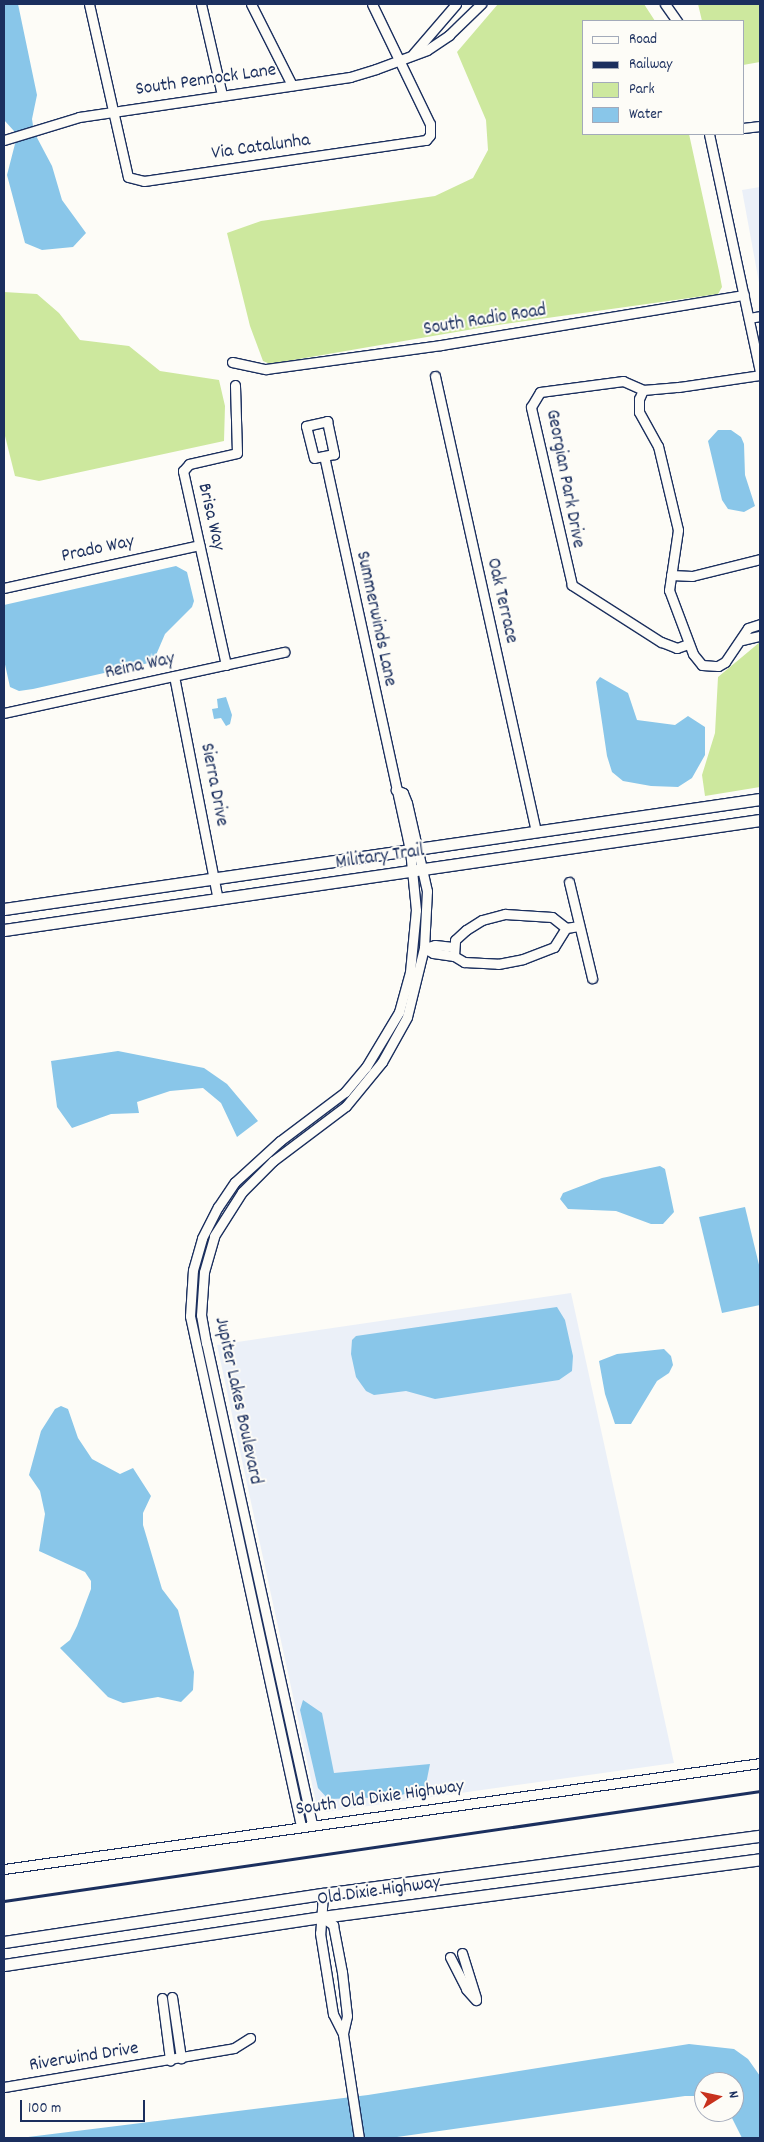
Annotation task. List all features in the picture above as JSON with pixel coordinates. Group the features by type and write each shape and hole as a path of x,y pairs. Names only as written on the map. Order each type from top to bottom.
{"main road":[{"name":"Military Trail","path":"4,909 760,799"},
{"name":"Military Trail","path":"4,930 760,820"},
{"name":"Old Dixie Highway","path":"4,1942 323,1894 760,1836"},
{"name":"Old Dixie Highway","path":"4,1965 322,1917 760,1859"}],"street":[{"name":"Via Catalunha","path":"89,4 128,177 134,181 415,143 430,135 430,124 372,4"},
{"path":"201,4 222,95"},
{"path":"251,4 292,85"},
{"name":"South Pennock Lane","path":"414,54 456,4"},
{"name":"South Pennock Lane","path":"4,140 46,126 113,111 350,76 427,50 449,35 481,4"},
{"path":"665,4 676,20"},
{"path":"672,4 677,20"},
{"path":"744,128 760,126"},
{"path":"709,135 760,371"},
{"name":"South Radio Road","path":"232,362 266,369 441,345 744,295"},
{"path":"749,318 760,316"},
{"name":"Georgian Park Drive","path":"688,644 677,648 661,642 572,585 531,407 540,392 623,381 643,390 760,375"},
{"name":"Oak Terrace","path":"435,376 536,832"},
{"name":"Brisa Way","path":"226,665 183,471 189,464 237,453 235,385"},
{"path":"643,390 639,399 639,412 658,446 678,530 669,590 696,661 710,667 725,662 742,640 748,628 760,624"},
{"name":"Summerwinds Lane","path":"324,456 396,790 414,850"},
{"name":"Prado Way","path":"4,588 199,545"},
{"path":"671,575 692,576 760,559"},
{"path":"742,640 760,636"},
{"name":"Reina Way","path":"4,713 284,652"},
{"name":"Sierra Drive","path":"174,676 218,900"},
{"name":"Jupiter Lakes Boulevard","path":"301,1826 198,1358 190,1316 193,1270 202,1238 235,1182 280,1140 345,1092 366,1067 399,1012 410,972 415,928 417,870 414,850"},
{"name":"Jupiter Lakes Boulevard","path":"312,1824 206,1344 201,1315 204,1272 214,1236 256,1176 346,1106 382,1062 407,1017 424,948 427,891 417,870"},
{"path":"569,882 592,978"},
{"path":"454,951 455,940 466,930 482,920 505,914 552,917 566,928 579,926"},
{"path":"424,948 435,945 454,951 464,962 498,964 523,960 554,947 566,928"},
{"name":"South Old Dixie Highway","path":"4,1869 312,1824 760,1763"},
{"path":"323,1894 320,1933 333,2014 343,2034 359,2138"},
{"path":"322,1917 333,1925 342,1972 347,2016 343,2034"},
{"path":"450,1957 466,1989 476,2000 462,1953"},
{"path":"172,1997 181,2058"},
{"path":"162,1998 170,2060"},
{"name":"Riverwind Drive","path":"4,2087 234,2048 250,2038"}],"shaded area":[{"path":"760,187 760,288 742,190"},
{"path":"571,1293 674,1763 326,1812 317,1807 217,1345"}],"green space":[{"path":"498,4 644,4 654,20 582,20 582,135 689,135 722,287 718,294 491,326 270,364 263,361 250,326 227,233 261,221 435,196 473,178 488,150 486,120 457,52"},
{"path":"698,4 760,4 760,62 744,65 744,20 702,20"},
{"path":"4,292 37,294 59,313 80,340 129,346 160,371 219,380 225,406 224,441 39,481 15,476 4,432"},
{"path":"760,642 760,787 705,796 702,775 715,733 718,677"}],"water":[{"path":"4,4 18,4 37,95 32,119 34,132 52,166 62,200 86,233 73,247 42,250 25,243 7,175 16,140 14,131 4,120"},
{"path":"718,430 731,430 741,437 744,444 745,475 755,506 744,512 728,509 722,500 708,441"},
{"path":"176,566 187,572 194,601 192,607 165,634 153,662 33,689 19,691 10,687 4,660 4,605"},
{"path":"600,677 628,693 637,720 675,725 688,716 705,727 705,755 692,778 678,787 651,786 623,781 612,772 607,756 596,682"},
{"path":"226,697 232,715 230,724 226,726 221,718 214,719 212,709 218,708 217,699"},
{"path":"118,1051 204,1068 227,1084 258,1121 237,1137 221,1103 203,1088 170,1091 137,1102 139,1113 111,1114 72,1128 57,1107 51,1061"},
{"path":"660,1166 665,1169 674,1212 663,1224 651,1224 616,1211 568,1209 560,1199 563,1193 602,1178"},
{"path":"745,1207 760,1269 760,1305 722,1313 699,1217"},
{"path":"557,1307 565,1320 573,1356 572,1371 559,1380 435,1399 406,1391 374,1395 366,1391 356,1377 351,1354 352,1340 356,1336"},
{"path":"664,1349 671,1356 673,1365 669,1373 657,1381 631,1424 615,1424 605,1394 599,1361 617,1354"},
{"path":"61,1406 68,1409 78,1438 92,1459 120,1474 133,1468 151,1496 143,1513 143,1525 162,1589 178,1610 194,1672 193,1690 181,1702 158,1697 123,1703 108,1697 60,1648 70,1640 77,1626 91,1589 91,1581 85,1572 39,1551 45,1514 40,1491 29,1475 41,1431 55,1409"},
{"path":"303,1700 322,1713 334,1773 430,1764 425,1789 393,1797 328,1799 318,1788 300,1710"},
{"path":"689,2044 734,2049 748,2059 760,2076 760,2138 742,2138 734,2122 744,2122 744,2072 694,2072 694,2096 390,2138 20,2138 368,2095"}],"railway":[{"path":"4,1901 760,1791"}]}
